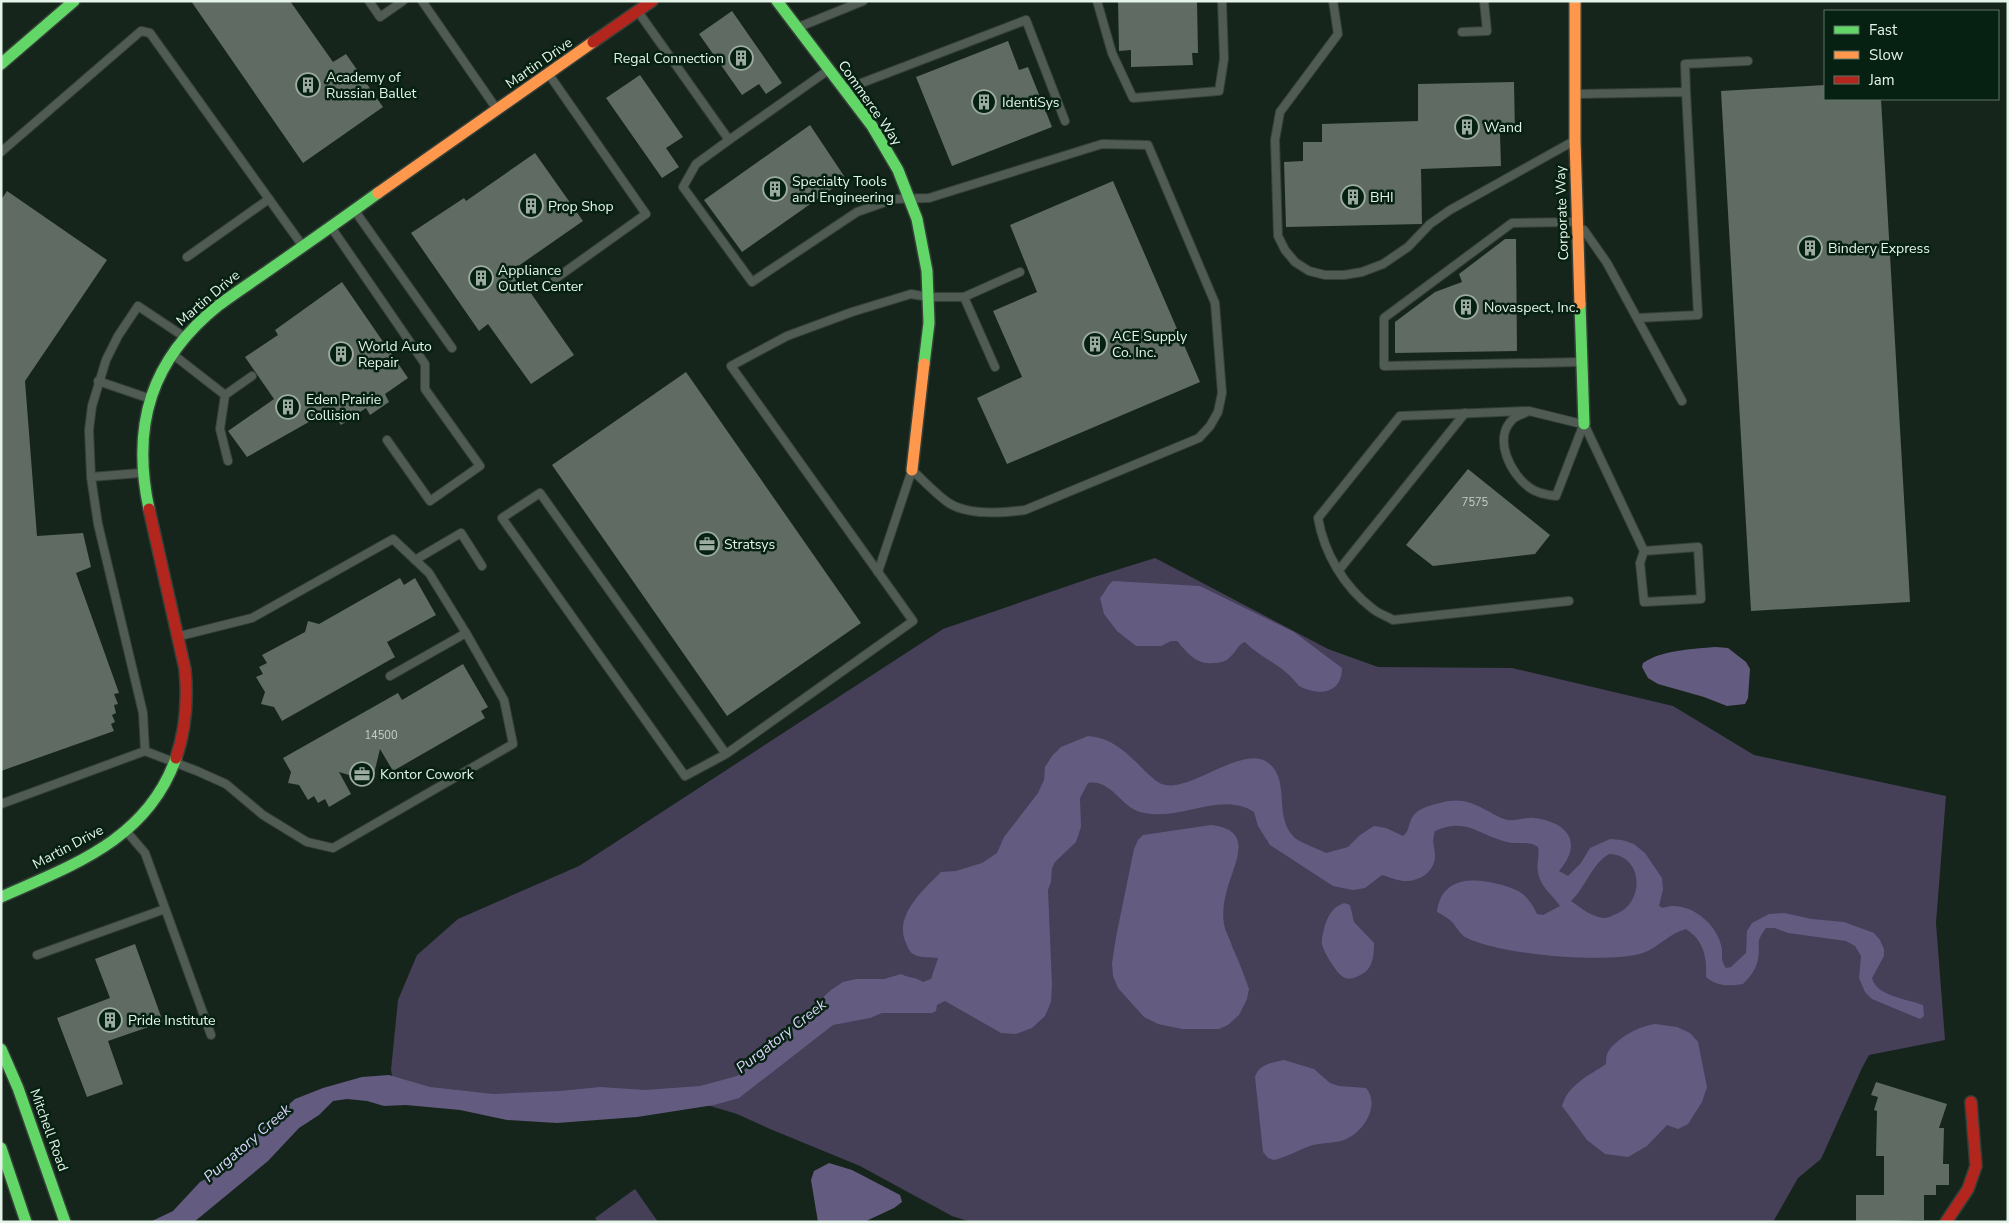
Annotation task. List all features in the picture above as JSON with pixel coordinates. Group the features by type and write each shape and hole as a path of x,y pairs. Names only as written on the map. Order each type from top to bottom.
{"main road":[{"path":"1,64 74,1"},
{"name":"Martin Drive","path":"1,897 111,844 137,821 160,794 175,763 184,734 188,705 185,669 142,473 141,446 144,420 150,399 158,377 172,353 196,324 219,305 498,111 652,1"},
{"name":"Commerce Way","path":"778,1 872,126 898,170 917,218 927,271 928,340 912,470"},
{"name":"Corporate Way","path":"1576,1 1575,140 1584,424"},
{"name":"Mitchell Road","path":"1,1049 18,1088 65,1222"},
{"path":"1946,1222 1968,1189 1976,1166 1971,1102"},
{"path":"1,1148 11,1187 26,1222"}],"lane":[{"path":"369,1 380,17 403,1"},
{"path":"422,1 498,111"},
{"path":"798,28 863,1"},
{"path":"1097,1 1112,54 1133,98 1219,91 1224,59 1222,1"},
{"path":"1333,1 1338,34 1280,112 1275,140 1278,236 1285,250 1295,262 1309,271 1325,275 1344,275 1362,272 1383,264 1408,247 1430,224 1450,210 1575,140"},
{"path":"1462,32 1487,31 1484,1"},
{"path":"638,11 729,140"},
{"path":"844,89 1026,20 1065,121"},
{"path":"1,152 141,31 146,31 150,33 303,246"},
{"path":"1638,318 1698,315 1685,64 1748,61"},
{"path":"829,70 696,164 683,187 752,282 857,212 894,199 929,198 1102,144 1148,145 1215,303 1222,393 1218,412 1210,426 1199,438 1025,510 1008,513 965,510 947,503 912,470 878,572"},
{"path":"549,74 646,214 555,279"},
{"path":"1575,94 1686,92"},
{"path":"187,257 270,199"},
{"path":"354,210 452,348"},
{"path":"1582,362 1384,366 1384,318 1512,223 1578,222 1607,263 1682,401"},
{"path":"330,226 425,364 425,389 480,466 430,501 387,440"},
{"path":"726,754 540,493 502,518 685,776 726,754 913,621 731,366 787,336 844,315 910,294 928,297 964,297 1020,272"},
{"path":"964,297 995,367"},
{"path":"145,750 143,713 98,524 91,477 89,430 98,381 118,336 138,306 184,337"},
{"path":"172,353 225,395"},
{"path":"228,461 220,429 225,395 252,376"},
{"path":"98,381 150,399"},
{"path":"1569,601 1394,620 1374,610 1356,594 1338,570 1321,535 1318,518 1400,416 1529,410 1584,424"},
{"path":"1529,410 1513,419 1506,430 1504,444 1506,458 1513,470 1530,489 1544,494 1556,496 1584,424"},
{"path":"1338,570 1466,413"},
{"path":"1584,424 1644,551 1640,563 1644,602 1701,599 1698,547 1644,551"},
{"path":"91,477 142,473"},
{"path":"415,560 461,533 482,566"},
{"path":"1,804 145,750 197,770 226,784 263,815 307,842 333,848 513,744 504,700 466,633 428,573 393,539 252,618 177,636"},
{"path":"390,676 466,633"},
{"path":"126,830 145,853 211,1035"},
{"path":"37,955 165,910"}],"shaded area":[{"path":"1155,558 1328,649 1378,667 1512,668 1673,706 1754,755 1946,796 1936,923 1945,1040 1869,1055 1821,1159 1798,1178 1773,1222 971,1222 952,1216 860,1166 737,1114 690,1100 396,1095 391,1070 398,1000 417,955 458,919 579,866 943,629"},
{"path":"635,1189 658,1222 598,1222 595,1218"}],"water":[{"path":"1113,581 1200,586 1294,632 1342,668 1339,682 1335,687 1324,692 1303,688 1284,670 1245,642 1227,660 1216,663 1197,660 1177,641 1171,641 1161,646 1136,646 1117,631 1104,614 1100,598"},
{"path":"1716,647 1728,648 1746,662 1750,669 1748,698 1745,704 1727,706 1704,697 1658,684 1648,678 1642,667 1643,663 1659,655"},
{"name":"Purgatory Creek","path":"1088,736 1106,740 1120,748 1160,783 1166,785 1177,785 1190,781 1245,759 1257,758 1267,762 1279,778 1284,820 1288,829 1298,840 1326,853 1348,847 1360,835 1374,826 1386,828 1403,836 1407,832 1413,816 1418,811 1452,801 1470,803 1506,819 1534,818 1546,820 1564,829 1571,843 1570,852 1559,871 1568,876 1581,863 1590,848 1610,839 1622,840 1634,844 1645,853 1662,878 1663,889 1659,906 1663,908 1681,907 1690,910 1707,921 1713,928 1722,948 1723,962 1726,968 1731,967 1746,953 1747,931 1752,923 1769,914 1784,913 1812,919 1844,922 1874,933 1880,940 1884,949 1884,956 1872,978 1879,989 1901,999 1923,1005 1924,1016 1920,1019 1872,999 1865,992 1859,978 1861,956 1855,946 1846,941 1766,928 1759,941 1757,963 1750,976 1743,984 1724,985 1715,983 1706,977 1705,956 1701,944 1686,929 1643,953 1605,958 1580,958 1526,953 1481,943 1463,936 1451,921 1437,912 1444,892 1451,886 1468,881 1488,882 1517,890 1528,899 1537,914 1543,915 1560,906 1539,877 1538,847 1527,843 1507,842 1464,826 1446,827 1435,831 1433,839 1434,862 1430,870 1422,877 1405,881 1382,875 1365,888 1353,890 1333,886 1270,845 1258,826 1254,812 1241,806 1213,805 1169,814 1140,812 1127,805 1103,785 1088,783 1080,798 1081,827 1076,842 1055,862 1052,868 1051,882 1048,890 1051,1002 1045,1016 1032,1028 1016,1034 1001,1033 945,1001 937,1005 936,1011 932,1013 882,1013 870,1018 833,1025 739,1098 714,1105 637,1117 557,1123 507,1120 460,1110 406,1105 384,1106 367,1101 347,1099 333,1101 319,1115 299,1128 268,1161 194,1222 150,1222 173,1211 200,1182 217,1173 243,1146 295,1099 323,1088 362,1077 389,1075 430,1087 493,1094 600,1087 645,1090 700,1086 737,1076 781,1040 797,1021 831,990 843,982 856,979 884,979 901,974 923,982 931,979 938,958 913,954 909,950 903,933 907,913 912,904 941,872 956,871 982,863 997,853 1004,837 1038,793 1044,780 1045,767 1061,747","holes":["1609,854 1621,856 1629,862 1636,880 1636,890 1632,900 1625,908 1609,917 1601,918 1587,912 1571,901 1603,859"]},
{"path":"1211,825 1225,828 1233,833 1238,841 1237,859 1225,898 1223,920 1249,989 1247,999 1239,1015 1228,1025 1219,1029 1182,1029 1158,1024 1144,1017 1118,988 1113,976 1112,963 1134,849 1138,840 1143,835"},
{"path":"1344,903 1350,905 1354,922 1374,943 1372,961 1368,970 1350,979 1343,977 1336,970 1322,942 1325,925 1330,914"},
{"path":"1655,1024 1677,1027 1690,1033 1698,1042 1707,1087 1702,1102 1688,1124 1678,1129 1667,1125 1647,1146 1628,1157 1605,1154 1587,1140 1562,1106 1569,1092 1574,1087 1606,1064 1608,1052 1617,1042 1635,1030"},
{"path":"1284,1060 1314,1069 1330,1083 1339,1086 1366,1088 1372,1102 1371,1110 1368,1118 1358,1131 1344,1140 1314,1145 1274,1160 1268,1158 1263,1152 1255,1077 1259,1069 1270,1063"},
{"path":"829,1163 852,1170 900,1195 902,1202 894,1208 864,1222 818,1222 811,1180 814,1171"}],"building":[{"name":"Academy of Russian Ballet","path":"191,1 290,1 333,62 346,54 383,107 303,163"},
{"path":"1118,1 1197,1 1198,53 1192,53 1193,65 1131,67 1131,50 1119,51"},
{"name":"Regal Connection","path":"732,11 782,83 766,94 759,84 742,95 699,34"},
{"name":"IdentiSys","path":"1008,41 1019,70 1028,67 1052,127 952,166 916,77"},
{"path":"640,75 683,137 666,148 679,167 662,178 606,98"},
{"name":"BHI","path":"1514,82 1515,134 1500,134 1501,166 1421,169 1422,224 1286,227 1284,162 1303,161 1303,142 1322,142 1322,124 1418,121 1418,84"},
{"name":"Bindery Express","path":"1824,85 1824,100 1881,100 1910,602 1751,611 1721,91"},
{"name":"Specialty Tools and Engineering","path":"810,125 846,179 742,252 704,200"},
{"name":"Appliance Outlet Center","path":"535,153 583,221 514,269 574,355 531,384 488,324 479,331 411,233 464,198 466,201"},
{"name":"ACE Supply Co. Inc.","path":"1113,181 1200,382 1007,464 977,398 1022,377 993,311 1037,292 1010,225"},
{"path":"7,191 107,260 25,381 37,536 83,533 91,567 76,573 119,693 114,694 118,704 114,705 116,713 112,715 115,722 111,724 114,731 1,771 1,200"},
{"name":"Novaspect, Inc.","path":"1505,239 1516,239 1517,351 1395,353 1395,322 1435,292 1462,282 1459,274"},
{"name":"World Auto Repair","path":"342,282 408,378 385,394 389,402 370,415 366,408 341,425 330,410 247,457 228,431 274,399 245,357 278,335 275,330"},
{"name":"Stratsys","path":"686,372 861,623 727,716 552,465"},
{"path":"1468,469 1550,535 1535,554 1433,566 1406,545"},
{"path":"400,578 404,585 415,578 436,615 387,642 395,657 282,721 274,707 261,704 265,692 256,677 263,674 259,667 267,663 262,655 305,632 308,621 319,624"},
{"path":"463,664 488,707 481,711 485,718 393,771 380,749 372,782 339,772 351,794 329,807 325,799 318,803 314,796 308,800 299,785 288,783 291,772 283,758 398,693 402,700"},
{"name":"Pride Institute","path":"135,944 163,1022 108,1041 123,1084 87,1097 57,1018 110,998 95,959"},
{"path":"1876,1082 1947,1104 1939,1128 1944,1128 1943,1164 1949,1164 1949,1185 1936,1185 1936,1195 1924,1195 1924,1220 1856,1222 1856,1195 1884,1195 1884,1156 1876,1156 1877,1111 1874,1110 1878,1097 1871,1095"}],"traffic: fast":[{"path":"1,64 74,1"},
{"path":"777,1 872,126 898,170 917,219 927,271 929,323 924,364"},
{"path":"149,509 144,478 143,449 145,422 152,396 162,371 177,348 196,326 219,305 378,193"},
{"path":"1580,304 1584,424"},
{"path":"1,897 80,861 127,830 147,810 163,786 176,758"},
{"path":"1,1049 18,1088 65,1222"},
{"path":"1,1148 26,1222"}],"traffic: slow":[{"path":"1575,1 1575,140 1580,304"},
{"path":"378,193 593,42"},
{"path":"912,470 924,364"}],"traffic: jam":[{"path":"593,42 652,1"},
{"path":"149,509 185,669 185,714 176,758"},
{"path":"1946,1222 1968,1189 1976,1166 1971,1102"}],"place":[{"name":"Regal Connection","path":"741,58"},
{"name":"Academy of Russian Ballet","path":"308,85"},
{"name":"IdentiSys","path":"984,102"},
{"name":"Wand","path":"1467,127"},
{"name":"Specialty Tools and Engineering","path":"775,189"},
{"name":"BHI","path":"1353,197"},
{"name":"Prop Shop","path":"531,206"},
{"name":"Bindery Express","path":"1810,248"},
{"name":"Appliance Outlet Center","path":"481,278"},
{"name":"Novaspect, Inc.","path":"1466,307"},
{"name":"ACE Supply Co. Inc.","path":"1095,344"},
{"name":"World Auto Repair","path":"341,354"},
{"name":"Eden Prairie Collision","path":"288,407"},
{"name":"Stratsys","path":"707,544"},
{"name":"Kontor Cowork","path":"362,774"},
{"name":"Pride Institute","path":"110,1020"}]}
